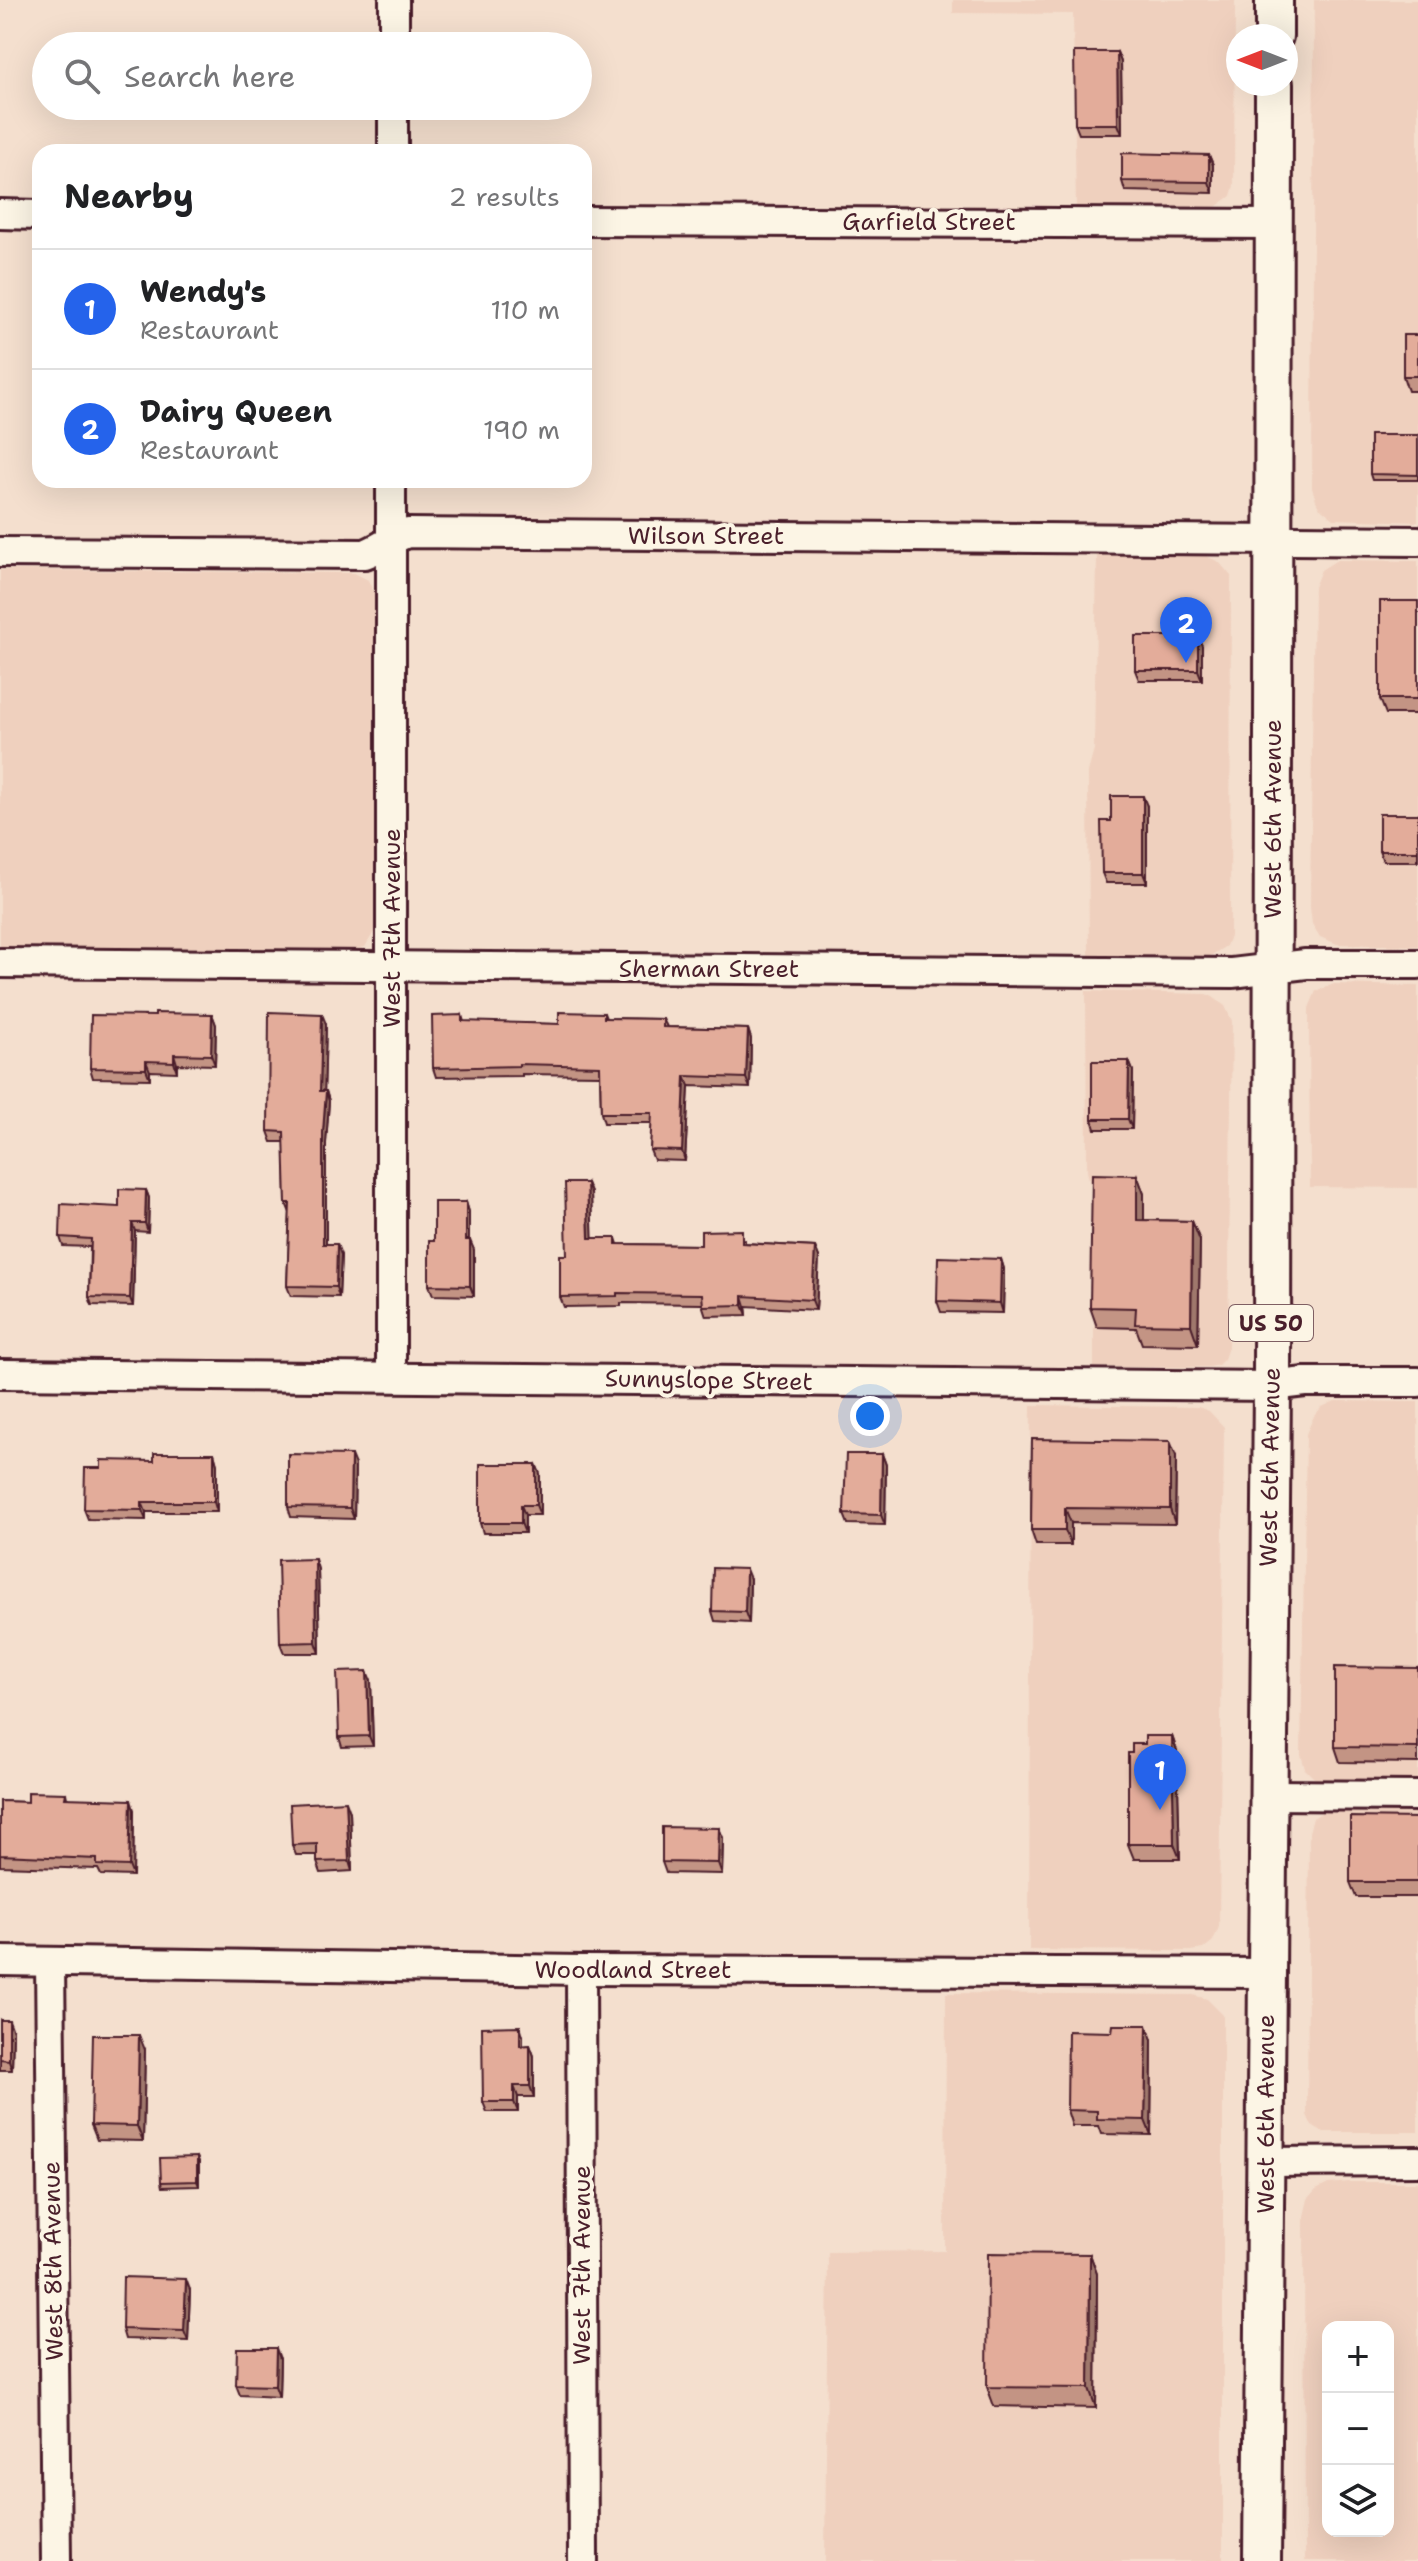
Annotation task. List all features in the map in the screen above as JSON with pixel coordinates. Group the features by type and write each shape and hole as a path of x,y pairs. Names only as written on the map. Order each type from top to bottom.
{"main road":[{"path":"1274,0 1274,24"},
{"name":"West 6th Avenue","path":"1262,2561 1272,1386 1274,96"}],"street":[{"path":"394,0 394,32"},
{"path":"393,120 393,144"},
{"path":"0,214 32,215"},
{"name":"Garfield Street","path":"592,221 1274,224"},
{"name":"West 7th Avenue","path":"391,488 391,1377"},
{"name":"Wilson Street","path":"0,552 365,554 379,549 391,538 408,533 1418,541"},
{"name":"Sherman Street","path":"0,963 1216,973 1306,964 1418,964"},
{"name":"Sunnyslope Street","path":"0,1374 1272,1386 1305,1382 1418,1382"},
{"path":"1267,1795 1418,1796"},
{"name":"Woodland Street","path":"0,1961 581,1970 1266,1973"},
{"name":"West 8th Avenue","path":"50,1962 56,2561"},
{"name":"West 7th Avenue","path":"581,1970 583,2561"},
{"path":"1266,2162 1418,2161"}],"shaded area":[{"path":"953,0 1235,0 1235,24 1226,24 1226,96 1234,96 1234,185 1231,196 1217,206 1200,210 1076,211 1073,14 953,13"},
{"path":"1314,0 1418,0 1418,522 1334,519 1318,506 1312,488"},
{"path":"1097,554 1204,555 1219,562 1231,576 1230,936 1226,946 1210,956 1089,959 1088,772 1094,750"},
{"path":"1337,560 1418,561 1418,946 1337,944 1320,937 1312,924 1314,587 1321,570"},
{"path":"0,570 354,573 368,580 374,593 375,930 365,947 346,951 0,948"},
{"path":"1334,984 1418,986 1418,1188 1310,1187 1309,1008 1316,991"},
{"path":"1086,991 1206,994 1225,1006 1232,1021 1228,1347 1218,1365 1094,1367 1094,1198 1087,1171"},
{"path":"1335,1401 1418,1402 1418,1781 1326,1782 1315,1779 1305,1769 1301,1754 1306,1434 1314,1416 1322,1407"},
{"path":"1031,1405 1198,1407 1209,1411 1224,1427 1219,1927 1213,1941 1203,1949 1029,1950"},
{"path":"1323,1812 1418,1813 1418,2132 1322,2132 1312,2126 1307,2115 1309,1832 1313,1818"},
{"path":"946,1993 1193,1995 1207,1999 1223,2015 1223,2561 825,2561 828,2252 945,2251"},
{"path":"1349,2182 1418,2182 1418,2561 1305,2561 1304,2216 1308,2199 1328,2184"}],"building":[{"path":"1074,52 1117,52 1118,124 1075,124"},
{"path":"1122,153 1209,155 1209,182 1122,181"},
{"path":"1403,335 1418,335 1418,376 1403,376"},
{"path":"1370,435 1418,435 1418,475 1370,474"},
{"path":"1380,601 1418,601 1418,699 1380,699"},
{"path":"1135,636 1198,636 1198,670 1135,670"},
{"path":"1111,796 1143,796 1143,873 1102,873 1101,821 1111,821"},
{"path":"1379,814 1418,814 1418,851 1379,851"},
{"path":"269,1012 322,1014 320,1091 326,1091 323,1244 337,1244 336,1287 287,1286 290,1203 286,1203 284,1132 268,1131"},
{"path":"559,1012 604,1013 604,1018 663,1019 663,1027 748,1029 746,1078 685,1076 682,1151 650,1150 652,1113 601,1113 600,1066 519,1064 433,1068 432,1016 462,1015 462,1021 559,1024"},
{"path":"155,1013 212,1014 211,1055 174,1054 174,1062 146,1061 146,1069 90,1068 91,1015 155,1016"},
{"path":"1092,1061 1129,1061 1128,1119 1092,1119"},
{"path":"1092,1174 1137,1175 1137,1220 1192,1221 1191,1325 1135,1324 1136,1308 1090,1307"},
{"path":"565,1183 587,1183 589,1238 616,1238 616,1244 701,1245 701,1231 742,1230 742,1243 815,1247 812,1300 743,1296 743,1305 703,1306 702,1294 617,1293 617,1296 560,1297 560,1255 567,1255"},
{"path":"119,1189 146,1190 145,1223 132,1223 130,1298 89,1297 91,1239 60,1237 61,1204 119,1207"},
{"path":"434,1202 466,1202 470,1286 429,1285 429,1241 434,1241"},
{"path":"938,1257 1001,1259 1000,1303 937,1301"},
{"path":"1032,1439 1170,1441 1170,1509 1065,1508 1065,1530 1031,1530"},
{"path":"154,1453 214,1453 214,1502 142,1502 142,1510 84,1509 85,1468 101,1468 101,1460 154,1461"},
{"path":"288,1454 351,1455 350,1508 288,1507"},
{"path":"846,1454 882,1454 881,1515 844,1514"},
{"path":"480,1464 536,1464 536,1505 521,1505 521,1523 480,1523"},
{"path":"315,1559 316,1642 280,1643 278,1560"},
{"path":"713,1568 746,1569 745,1612 712,1611"},
{"path":"1335,1667 1418,1668 1418,1748 1335,1747"},
{"path":"367,1671 369,1736 339,1737 337,1672"},
{"path":"1145,1736 1172,1736 1174,1844 1128,1844 1128,1753 1132,1753 1132,1744 1145,1744"},
{"path":"28,1792 66,1793 65,1798 131,1800 129,1866 97,1865 97,1859 0,1855 0,1801 28,1802"},
{"path":"346,1801 349,1861 317,1862 317,1844 292,1845 290,1804"},
{"path":"1350,1817 1418,1818 1418,1882 1350,1882"},
{"path":"662,1827 719,1828 718,1863 662,1862"},
{"path":"0,2020 9,2020 9,2060 0,2059"},
{"path":"1113,2025 1147,2025 1145,2120 1097,2119 1097,2111 1067,2110 1068,2031 1112,2032"},
{"path":"520,2026 520,2046 530,2045 530,2086 514,2086 514,2102 483,2102 482,2027"},
{"path":"93,2035 139,2035 137,2126 91,2125"},
{"path":"197,2157 197,2181 161,2182 160,2158"},
{"path":"988,2253 1090,2254 1089,2388 987,2387"},
{"path":"123,2277 186,2279 184,2331 122,2329"},
{"path":"237,2348 276,2348 275,2386 236,2385"}],"place":[{"name":"Dairy Queen","path":"1186,663"},
{"name":"Wendy's","path":"1160,1810"}]}
